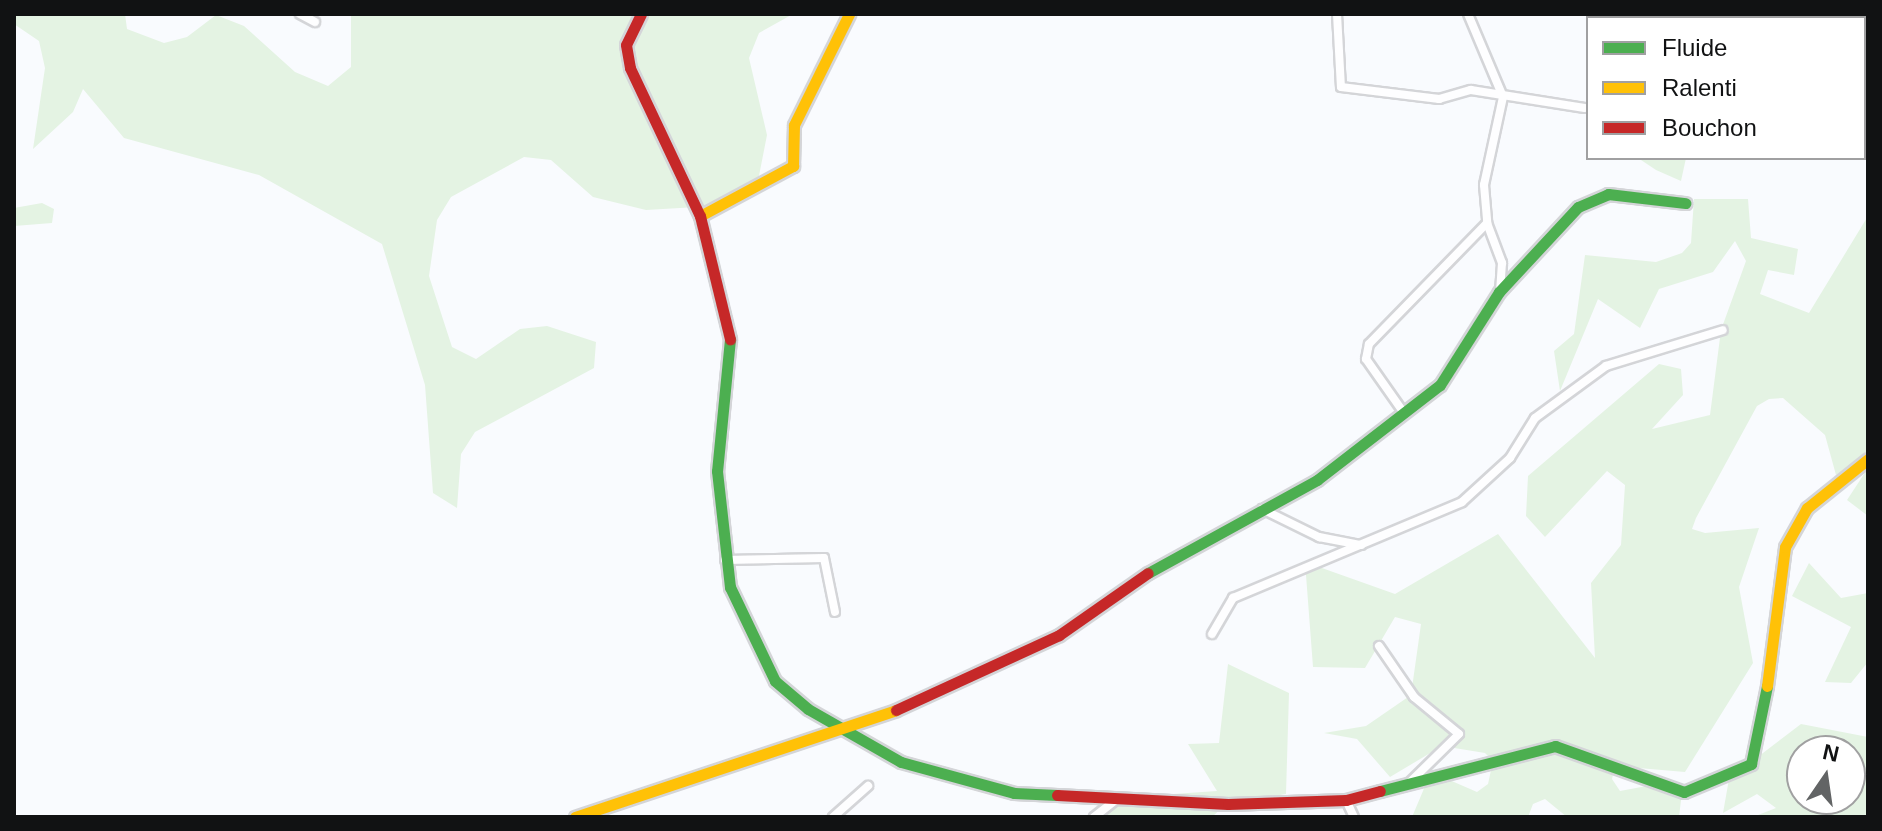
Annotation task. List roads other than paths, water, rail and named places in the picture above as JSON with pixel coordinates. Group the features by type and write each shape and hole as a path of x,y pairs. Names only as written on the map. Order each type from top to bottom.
{"street":[{"path":"300,14 315,22"},
{"path":"641,14 626,45 630,68 700,216 732,347 717,471 725,560 764,665 808,709 842,729 942,776 1014,793 1117,799 1346,800 1555,746 1684,792 1729,779 1751,764 1785,547 1807,508 1868,459"},
{"path":"700,216 793,166 794,125 849,14"},
{"path":"1337,14 1341,87 1439,99 1471,90 1585,108"},
{"path":"1468,14 1503,97 1484,185 1487,223 1502,263 1499,292"},
{"path":"575,817 842,729 1005,664 1262,509 1317,480 1440,385 1499,292 1595,197 1685,203"},
{"path":"1404,413 1366,359 1369,344 1487,223"},
{"path":"1212,634 1228,601 1318,558 1366,545 1462,502 1510,458 1535,418 1606,366 1723,330"},
{"path":"1262,509 1319,537 1366,545"},
{"path":"725,560 824,558 835,612"},
{"path":"1379,646 1414,697 1459,734 1408,784"},
{"path":"833,817 868,786"},
{"path":"1094,817 1117,799"},
{"path":"1346,800 1354,817"}]}
